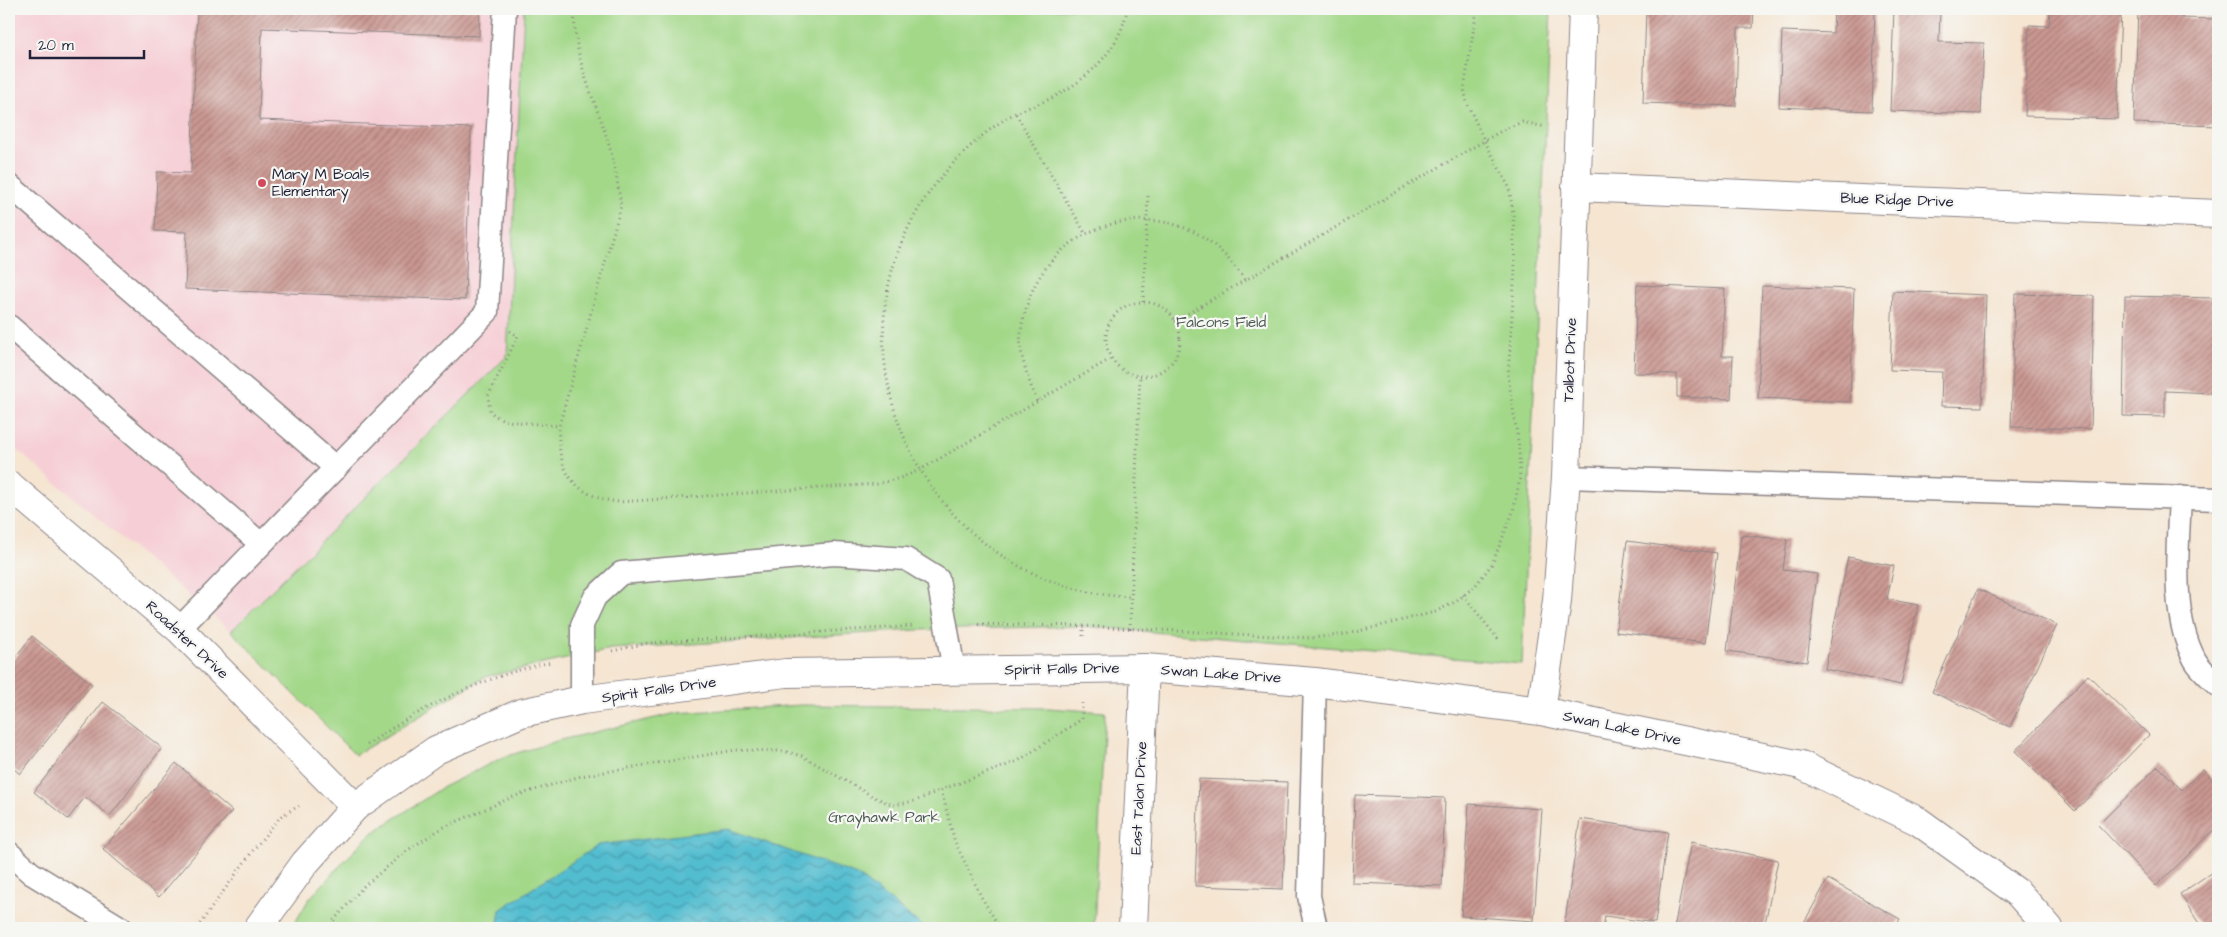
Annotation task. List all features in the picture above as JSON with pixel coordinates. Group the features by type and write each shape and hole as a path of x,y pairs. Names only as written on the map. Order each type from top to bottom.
{"street":[{"name":"Talbot Drive","path":"1541,710 1557,601 1566,477 1583,9"},
{"name":"Blue Ridge Drive","path":"1576,186 2218,214"},
{"name":"Roadster Drive","path":"9,485 179,629 355,806"},
{"name":"Swan Lake Drive","path":"1144,668 1315,682 1541,710 1801,765 1918,821 2018,893 2049,928"},
{"name":"Spirit Falls Drive","path":"258,928 305,863 355,806 436,750 521,713 582,700 786,673 1144,668"},
{"name":"East Talon Drive","path":"1133,928 1144,668"}],"lane":[{"path":"179,629 487,312 504,9"},
{"path":"9,185 336,468"},
{"path":"9,326 261,544"},
{"path":"1566,477 2218,499"},
{"path":"2180,497 2177,568 2181,623 2195,661 2218,685"},
{"path":"582,700 582,625 595,597 622,574 834,554 906,559 938,579 954,671"},
{"path":"1315,682 1309,896 1316,928"},
{"path":"9,853 31,873 121,928"}],"path":[{"path":"575,9 578,50 608,140 621,206 559,426 558,445 561,463 571,479 584,492 601,500 619,502 877,484 920,470 1112,358"},
{"path":"1127,9 1125,19 1111,49 1079,82 1054,97 1016,114 981,137 954,162 931,191 916,214 897,256 888,292 884,329 885,365 892,402 903,437 920,470 940,500 964,526 992,550 1023,568 1064,585 1091,592 1132,597"},
{"path":"327,928 364,886 408,850 442,828 515,796 582,776 736,750 782,751 802,756 874,798 893,804 915,801 1018,761 1082,719 1083,626 1312,638 1347,634 1435,612 1475,586 1492,564 1513,512 1520,478 1519,447 1508,376 1514,268 1513,213 1508,187 1467,103 1464,90 1477,9"},
{"path":"1016,114 1085,233"},
{"path":"1175,321 1484,140 1522,122 1549,127 1548,149 1578,151"},
{"path":"1143,302 1148,196"},
{"path":"1037,401 1026,376 1021,348 1022,321 1030,294 1043,269 1062,249 1085,233 1109,224 1147,220 1162,221 1186,228 1210,241 1229,259 1245,280"},
{"path":"1143,302 1156,304 1165,309 1175,321 1180,336 1176,357 1161,372 1152,376 1140,376 1121,369 1112,358 1106,342 1110,322 1125,307 1143,302"},
{"path":"483,316 518,336 488,396 490,411 495,416 507,421 559,426"},
{"path":"1130,628 1140,376"},
{"path":"1463,595 1498,639"},
{"path":"941,790 955,842 982,898 1000,928"},
{"path":"197,928 236,873 281,816 298,806"}],"shaded area":[{"name":"Mary M Boals Elementary","path":"9,9 524,9 507,356 231,631 9,443"}],"green space":[{"name":"Falcons Field","path":"524,9 1551,9 1522,664 1083,626 918,630 611,649 485,677 355,755 231,631 507,356"},
{"name":"Grayhawk Park","path":"802,705 1049,708 1105,712 1094,928 292,928 309,899 368,836 443,787 504,757 560,740 677,713"}],"water":[{"path":"728,829 857,875 925,928 497,928 500,910 598,845"}],"building":[{"path":"197,9 480,9 479,36 262,28 259,120 471,128 465,300 185,289 187,232 155,231 157,172 191,173"},
{"path":"1646,9 1754,9 1753,28 1738,28 1736,106 1643,103"},
{"path":"1834,9 1875,9 1872,111 1779,107 1782,31 1833,33"},
{"path":"1894,9 1940,9 1939,42 1984,43 1981,114 1890,111"},
{"path":"2050,9 2121,9 2117,119 2025,116 2029,25 2049,26"},
{"path":"2138,9 2182,9 2182,18 2218,19 2218,126 2134,123"},
{"path":"1637,285 1725,289 1722,356 1733,356 1731,399 1677,397 1677,374 1634,373"},
{"path":"1762,286 1854,289 1850,402 1758,398"},
{"path":"1893,291 1986,295 1982,407 1941,406 1942,372 1890,370"},
{"path":"2015,294 2094,296 2091,429 2011,427"},
{"path":"2125,296 2215,298 2213,393 2165,391 2165,417 2123,416"},
{"path":"1741,535 1787,540 1783,570 1817,574 1807,662 1727,651"},
{"path":"1627,541 1717,553 1705,643 1616,632"},
{"path":"1848,557 1894,566 1887,599 1918,605 1901,685 1825,669"},
{"path":"1978,589 2057,625 2010,727 1932,692"},
{"path":"9,619 15,623 9,631"},
{"path":"32,636 92,684 20,774 9,765 9,665"},
{"path":"2088,675 2149,735 2075,811 2015,751"},
{"path":"103,702 162,748 110,816 85,797 68,819 34,792"},
{"path":"176,763 232,811 159,897 103,849"},
{"path":"2158,766 2182,790 2203,769 2218,785 2218,826 2156,886 2098,825"},
{"path":"1199,779 1287,782 1283,889 1195,886"},
{"path":"1355,795 1445,798 1442,886 1352,883"},
{"path":"1469,804 1542,809 1534,921 1461,916"},
{"path":"1580,819 1668,832 1655,923 1605,916 1603,928 1564,928"},
{"path":"1691,842 1778,860 1764,928 1674,928"},
{"path":"2218,868 2218,928 2202,928 2180,894"},
{"path":"1828,879 1900,919 1895,928 1801,928"}],"place":[{"name":"Mary M Boals Elementary","path":"262,183"}]}
